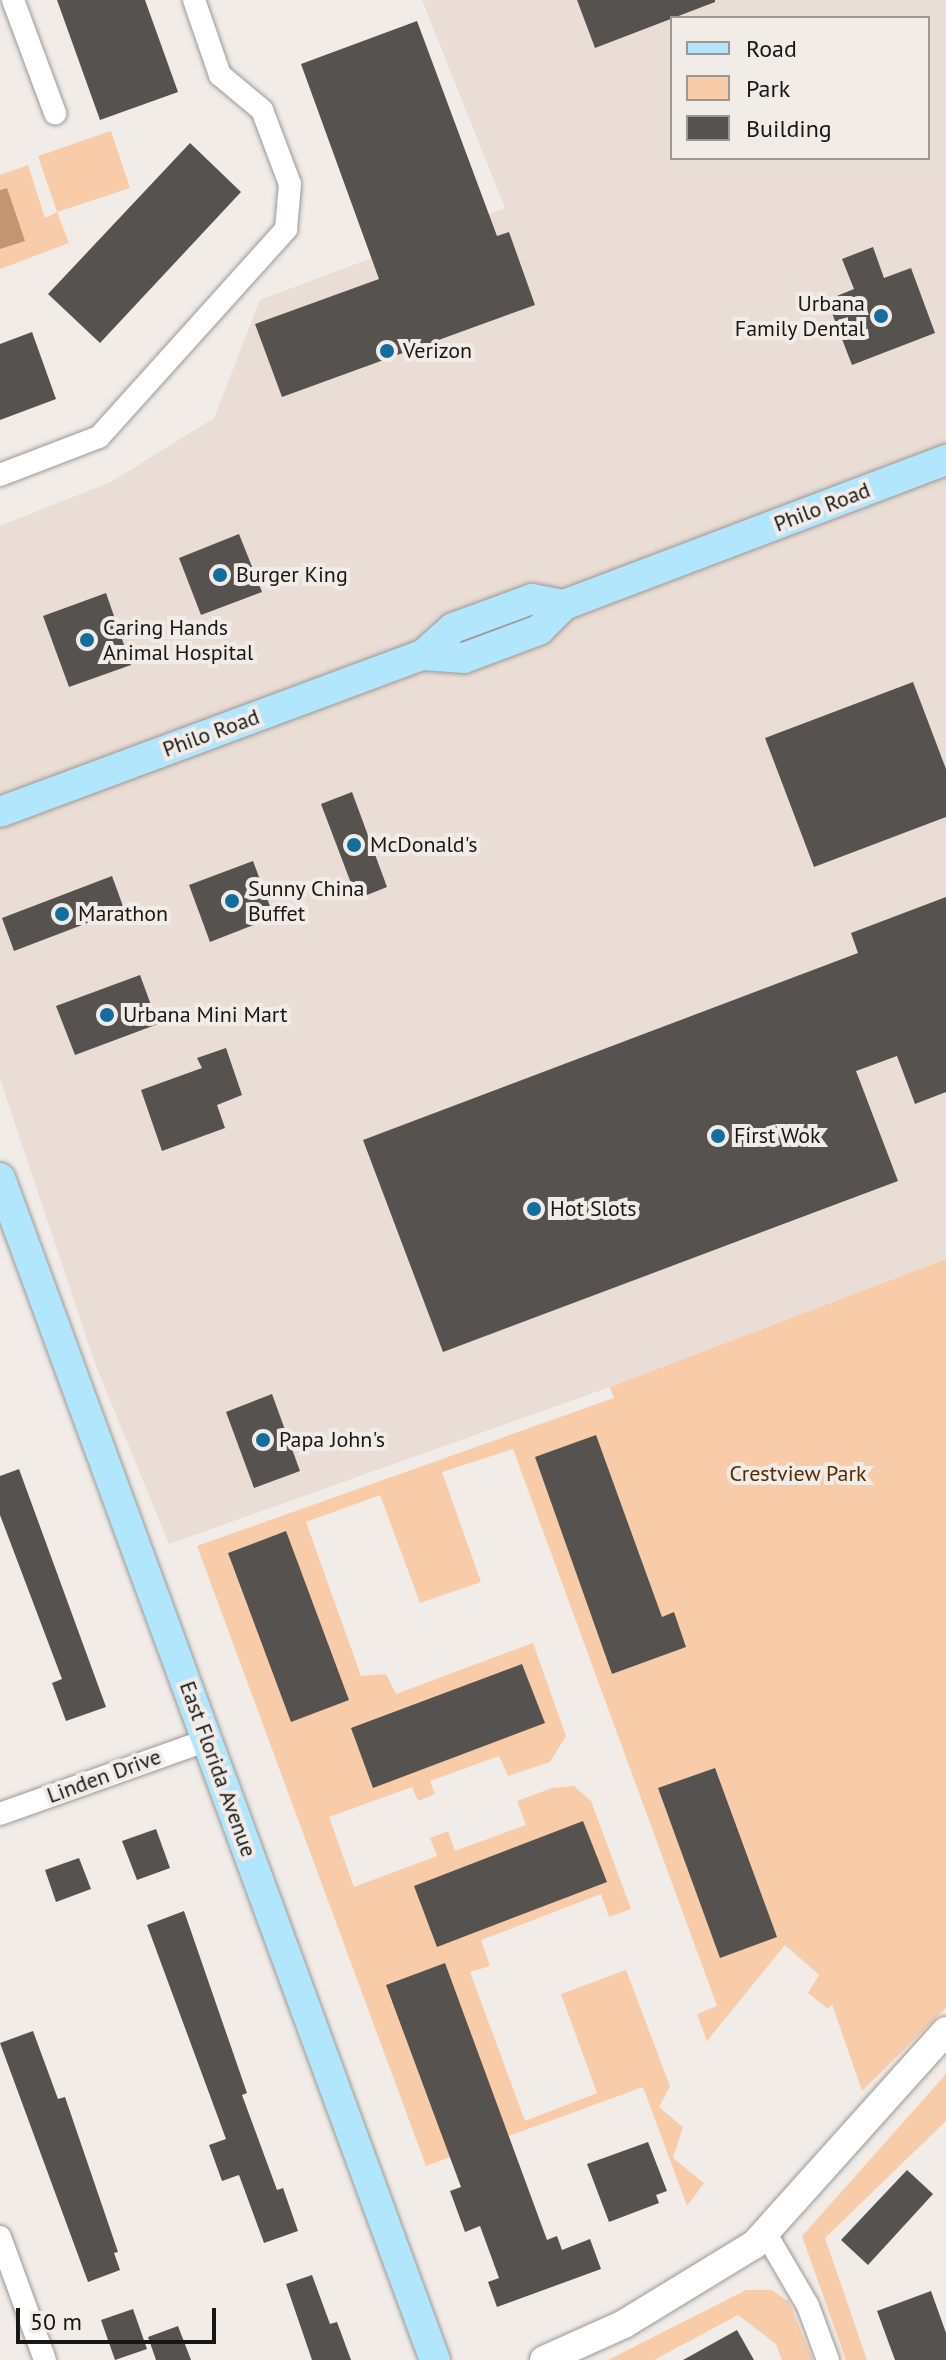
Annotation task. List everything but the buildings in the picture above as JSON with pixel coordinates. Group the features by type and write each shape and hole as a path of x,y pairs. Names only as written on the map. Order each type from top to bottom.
{"main road":[{"name":"Philo Road","path":"0,812 423,655 464,658 539,630 564,605 946,460"},
{"name":"East Florida Avenue","path":"0,1178 435,2360"}],"street":[{"path":"13,0 55,113"},
{"path":"0,475 99,437 286,229 290,184 262,110 220,75 194,0"},
{"name":"Linden Drive","path":"0,1814 208,1740"},
{"path":"544,2360 703,2279 766,2234 911,2065 946,2031"},
{"path":"766,2234 808,2306 828,2360"},
{"path":"0,2237 45,2360"}],"shaded area":[{"path":"422,0 946,0 946,1259 610,1387 169,1544 96,1366 0,1079 0,526 111,482 214,418 260,300 505,208"},
{"path":"7,188 25,241 0,249 0,190"}],"green space":[{"path":"111,131 130,188 57,212 38,156"},
{"path":"28,165 45,218 57,212 69,243 0,269 0,175"},
{"name":"Crestview Park","path":"946,1259 946,2008 862,2091 832,2004 828,2009 808,1993 819,1975 785,1945 707,2041 697,2014 717,2006 513,1449 442,1472 481,1582 420,1603 380,1495 306,1522 361,1676 386,1674 396,1694 533,1643 566,1736 550,1762 508,1776 499,1756 430,1781 435,1794 418,1801 412,1787 329,1817 354,1887 437,1856 430,1838 448,1831 455,1851 526,1825 517,1801 552,1788 574,1786 591,1801 631,1909 609,1917 601,1894 481,1940 490,1966 470,1972 525,2121 597,2093 561,1994 626,1970 670,2086 659,2107 683,2127 673,2158 704,2183 687,2206 643,2087 426,2166 197,1546 614,1398 610,1387"},
{"path":"946,2074 946,2121 825,2238 867,2360 846,2360 802,2236"},
{"path":"746,2290 772,2290 789,2302 813,2360 782,2360 776,2344 738,2315 654,2360 608,2360"}],"place":[{"name":"Urbana Family Dental","path":"881,316"},
{"name":"Verizon","path":"387,351"},
{"name":"Burger King","path":"220,575"},
{"name":"Caring Hands Animal Hospital","path":"87,640"},
{"name":"McDonald's","path":"354,845"},
{"name":"Sunny China Buffet","path":"232,901"},
{"name":"Marathon","path":"62,914"},
{"name":"Urbana Mini Mart","path":"107,1015"},
{"name":"First Wok","path":"718,1136"},
{"name":"Hot Slots","path":"534,1209"},
{"name":"Papa John's","path":"263,1440"}]}
